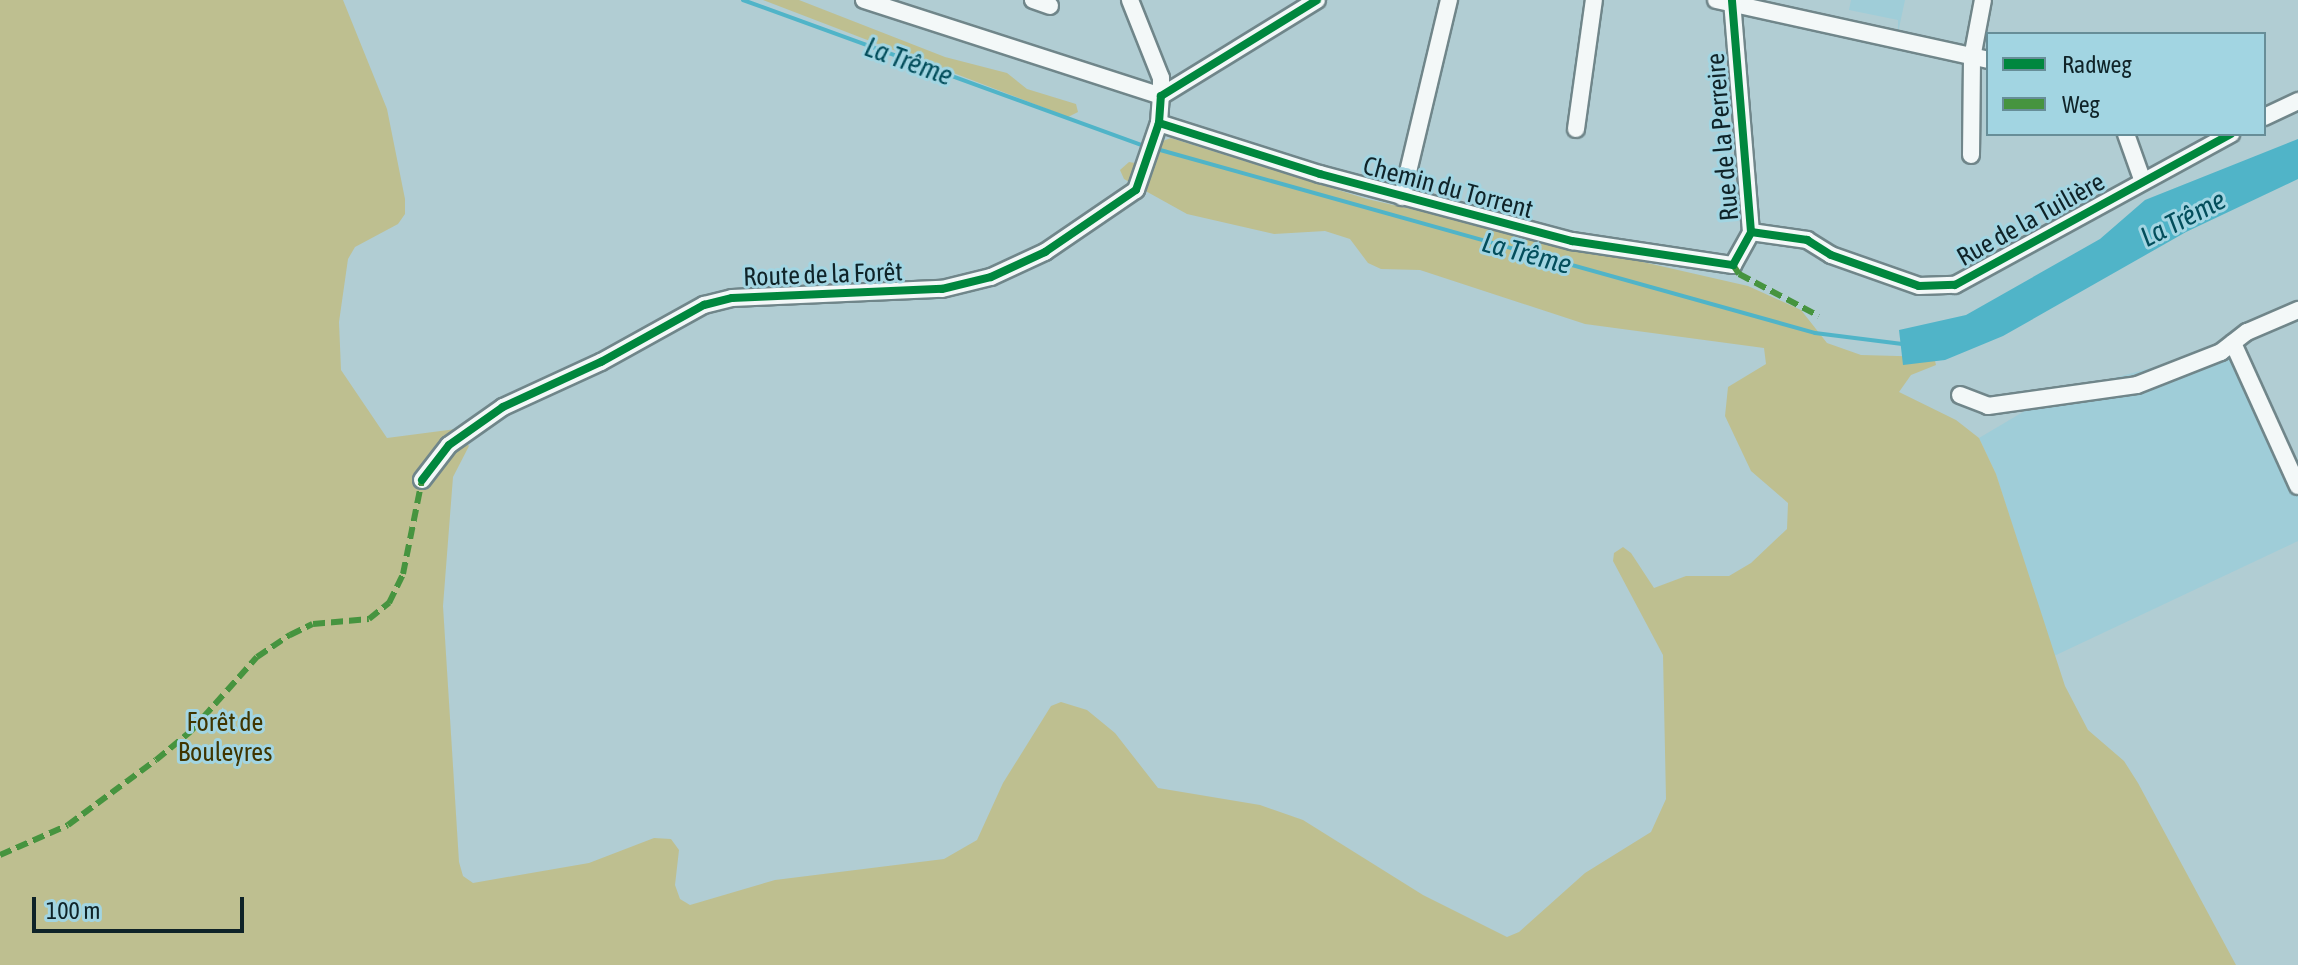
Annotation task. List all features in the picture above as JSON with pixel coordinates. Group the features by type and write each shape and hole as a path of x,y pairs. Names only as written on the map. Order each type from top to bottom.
{"street":[{"path":"864,0 1161,96 1317,0"},
{"path":"1033,0 1050,6"},
{"name":"Route de la Forêt","path":"422,480 449,445 503,407 601,362 704,305 732,298 907,292 967,284 1045,252 1126,200 1138,183 1157,128 1161,96 1161,78 1130,0"},
{"path":"1402,197 1449,0"},
{"path":"1576,129 1594,0"},
{"path":"1971,155 1983,0"},
{"path":"1726,1 1980,59"},
{"name":"Rue de la Perreire","path":"1726,1 1751,232 1733,265"},
{"path":"2266,116 2298,101"},
{"name":"Chemin du Torrent","path":"1157,128 1572,241 1733,265"},
{"path":"2127,136 2142,179"},
{"name":"Rue de la Tuilière","path":"1751,232 1807,240 1831,255 1919,286 1955,285 2142,179 2227,136"},
{"path":"1960,395 1988,406 2109,392 2164,376 2298,310"},
{"path":"2233,343 2298,486"}],"shaded area":[{"path":"1851,0 1905,0 1898,33 1898,20 1849,10"},
{"path":"2228,347 2298,492 2298,541 2054,656 1996,474 1979,438 2052,395"}],"green space":[{"name":"Forêt de Bouleyres","path":"0,0 343,0 387,109 405,199 405,214 398,224 355,247 348,259 339,322 341,370 387,438 456,429 469,446 453,477 443,606 459,862 463,876 473,883 589,863 654,838 671,839 679,850 675,885 680,899 690,905 775,880 944,859 977,840 1003,783 1051,706 1061,702 1087,710 1115,733 1158,788 1260,805 1303,820 1423,895 1507,937 1519,932 1585,873 1651,832 1666,799 1663,655 1613,561 1614,553 1623,547 1631,553 1654,588 1686,576 1729,576 1751,563 1787,529 1788,503 1751,471 1725,416 1728,387 1766,364 1764,348 1585,324 1420,270 1381,269 1368,263 1350,239 1325,231 1274,234 1187,214 1124,179 1120,170 1129,162 1152,166 1160,142 1171,138 1367,199 1748,286 1801,310 1827,343 1861,355 1934,357 1936,365 1911,375 1899,392 1956,420 1979,438 1996,474 2065,686 2088,730 2124,761 2138,783 2236,965 0,965"},
{"path":"763,0 799,0 945,57 1007,73 1027,89 1076,104 1078,112 1068,117"}],"water":[{"path":"2298,139 2298,179 2186,232 2003,336 1945,360 1903,365 1899,330 1966,315 2100,239 2145,200"}],"waterway":[{"name":"La Trême","path":"743,0 1145,146"},
{"name":"La Trême","path":"1153,148 1815,333 1902,344"}],"marked path":[{"path":"1733,265 1739,274 1819,316"},
{"path":"0,855 68,825 156,760 191,731 257,657 290,635 313,624 369,619 389,603 403,574 422,480"}],"cycle path":[{"path":"422,480 449,445 503,407 601,362 704,305 732,298 942,289 991,277 1045,252 1136,190 1159,123 1161,96 1317,0"},
{"path":"1159,123 1320,174 1572,241 1733,265 1751,232 1732,0"},
{"path":"1751,232 1807,240 1831,255 1919,286 1955,285 2227,136"}]}
